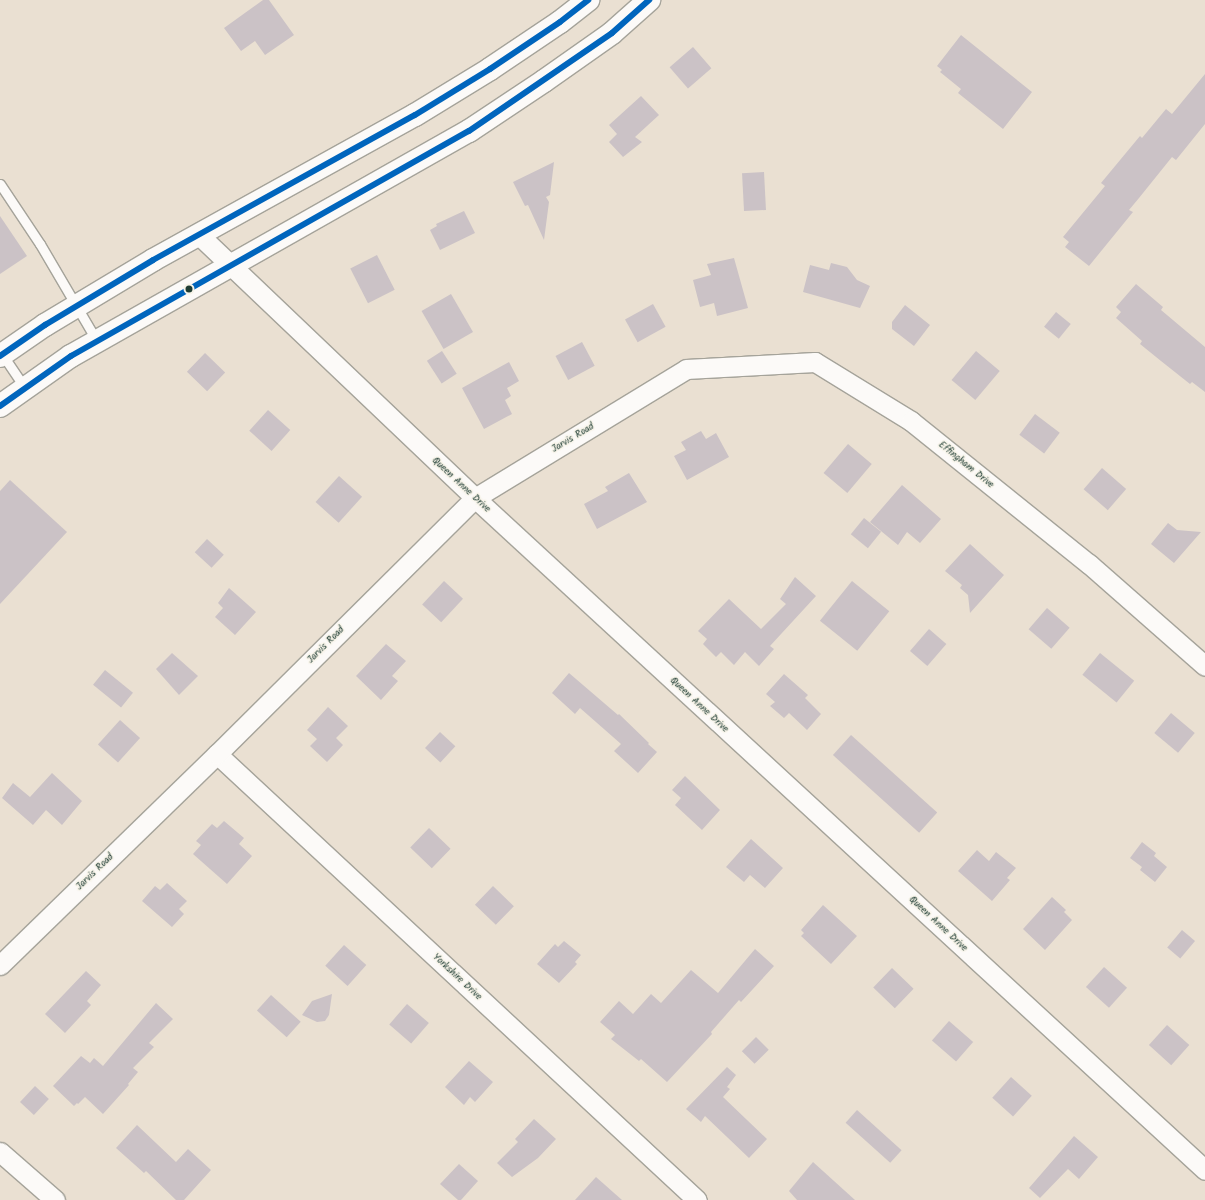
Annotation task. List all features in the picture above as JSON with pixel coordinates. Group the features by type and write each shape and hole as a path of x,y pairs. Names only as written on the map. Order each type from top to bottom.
{"main road":[{"path":"1,353 76,306 198,234 415,115 490,70 560,22 588,0"},
{"path":"0,406 71,356 230,264 469,131 544,81 606,37 649,0"}],"street":[{"name":"Queen Anne Drive","path":"198,234 475,498 1205,1170"},
{"name":"Effingham Drive","path":"686,369 815,362 911,421 1090,564 1205,666"},
{"name":"Jarvis Road","path":"0,965 217,754 475,498 686,369"},
{"name":"Yorkshire Drive","path":"217,754 697,1200"},
{"path":"0,1152 55,1200"}],"lane":[{"path":"0,184 40,244 97,341"},
{"path":"1,353 25,388"}],"building":[{"path":"263,0 269,0 294,35 265,55 255,41 241,51 224,28"},
{"path":"961,35 1032,92 1003,129 958,93 961,89 940,72 942,70 937,66"},
{"path":"693,47 711,68 688,88 670,67"},
{"path":"1205,74 1205,124 1176,160 1172,157 1129,210 1133,212 1089,266 1065,247 1069,242 1063,237 1105,186 1101,183 1140,136 1142,138 1166,109 1172,114"},
{"path":"641,96 659,115 635,137 642,142 623,157 609,142 617,134 609,125"},
{"path":"554,162 550,195 546,197 549,202 544,240 528,205 525,206 513,182"},
{"path":"764,172 766,210 744,211 742,173"},
{"path":"464,211 475,233 440,250 430,230 437,226 436,224"},
{"path":"0,216 27,256 0,274"},
{"path":"377,255 395,290 368,303 350,269"},
{"path":"734,258 748,308 717,316 714,303 700,307 693,280 711,275 707,264"},
{"path":"831,263 847,267 857,280 870,286 860,308 803,292 810,265 829,270"},
{"path":"1136,284 1163,307 1161,310 1205,347 1205,392 1192,382 1190,384 1140,344 1142,341 1116,318 1121,312 1116,307"},
{"path":"451,294 473,332 444,349 422,311"},
{"path":"653,304 666,327 638,342 625,320"},
{"path":"905,305 930,325 914,346 892,329 892,322"},
{"path":"1056,312 1071,324 1059,339 1044,327"},
{"path":"582,342 595,366 568,380 556,356"},
{"path":"442,351 457,374 442,383 427,361"},
{"path":"976,351 1000,371 975,400 952,380"},
{"path":"205,353 225,372 207,391 187,372"},
{"path":"509,362 519,381 507,388 511,396 505,400 512,414 484,429 462,388"},
{"path":"268,410 290,430 272,451 249,431"},
{"path":"1035,414 1060,433 1044,453 1019,435"},
{"path":"701,431 706,439 716,433 729,457 687,480 674,456 686,450 681,442"},
{"path":"848,444 872,464 847,493 824,473"},
{"path":"1102,468 1126,489 1108,510 1084,489"},
{"path":"629,473 647,502 597,529 584,504 608,491 605,487"},
{"path":"339,476 362,497 339,523 316,502"},
{"path":"10,480 67,532 0,604 0,491"},
{"path":"902,485 941,519 920,543 907,532 898,545 870,522"},
{"path":"864,518 881,532 868,548 851,534"},
{"path":"1168,523 1177,530 1201,532 1174,563 1151,544"},
{"path":"207,539 224,555 212,568 195,552"},
{"path":"970,544 1004,575 970,613 968,595 960,588 962,585 945,571"},
{"path":"795,577 816,596 770,646 774,649 759,666 745,652 734,665 721,652 716,657 703,644 707,639 698,631 729,599 761,629 786,604 780,599"},
{"path":"444,581 463,599 441,622 422,604"},
{"path":"852,581 889,611 857,651 820,621"},
{"path":"229,588 256,612 235,635 215,617 223,608 218,603"},
{"path":"1047,608 1070,628 1051,649 1029,629"},
{"path":"929,629 946,644 927,666 910,651"},
{"path":"386,644 406,661 392,676 398,681 381,700 356,676"},
{"path":"172,653 198,676 179,695 156,669"},
{"path":"1100,653 1134,681 1117,702 1082,675"},
{"path":"105,670 133,693 121,707 93,685"},
{"path":"569,673 618,715 619,714 657,752 638,773 614,751 621,744 580,708 575,714 552,693"},
{"path":"784,674 808,695 805,698 821,714 807,730 789,713 784,718 770,706 775,702 766,694"},
{"path":"328,707 348,726 336,738 343,745 327,762 310,746 317,739 307,730"},
{"path":"1171,713 1195,733 1178,753 1154,733"},
{"path":"120,720 140,738 118,763 98,745"},
{"path":"440,732 455,746 440,762 425,748"},
{"path":"851,735 937,813 919,833 833,755"},
{"path":"52,773 82,801 62,825 46,810 33,825 2,798 13,783 30,797"},
{"path":"685,776 720,810 702,830 675,805 681,798 672,790"},
{"path":"224,821 244,838 239,844 252,856 227,884 193,854 201,845 196,841 212,824 217,828"},
{"path":"429,828 451,849 432,868 410,847"},
{"path":"751,839 783,868 765,888 750,875 744,882 726,867"},
{"path":"1142,842 1156,853 1154,856 1167,867 1155,882 1140,870 1142,867 1130,858"},
{"path":"977,850 989,861 996,852 1016,868 1007,878 1010,880 992,901 958,871"},
{"path":"167,883 187,901 179,909 184,914 172,927 142,901 155,886 160,890"},
{"path":"493,886 514,906 496,925 475,905"},
{"path":"1052,897 1066,910 1064,912 1072,920 1045,950 1023,929"},
{"path":"823,905 857,936 831,964 801,936 804,933 801,930"},
{"path":"1182,930 1195,941 1180,959 1167,948"},
{"path":"564,941 581,955 575,962 577,964 559,983 537,964 555,944 558,947"},
{"path":"344,945 366,965 348,986 325,966"},
{"path":"755,949 774,966 741,1002 739,1000 711,1032 712,1034 667,1082 641,1059 639,1061 611,1039 615,1035 600,1022 619,1001 633,1014 651,994 661,1003 691,970 718,993"},
{"path":"1104,967 1127,988 1109,1008 1086,987"},
{"path":"892,968 914,989 895,1008 873,987"},
{"path":"86,971 101,985 87,1001 91,1005 65,1033 45,1014"},
{"path":"332,994 329,1015 325,1021 317,1022 302,1015 312,1001"},
{"path":"271,995 301,1022 287,1037 257,1011"},
{"path":"156,1003 173,1019 149,1043 154,1047 133,1068 138,1072 128,1084 129,1085 103,1114 85,1097 74,1106 53,1086 81,1056 90,1063 94,1058 103,1066"},
{"path":"407,1004 429,1023 411,1043 389,1024"},
{"path":"949,1021 973,1042 956,1062 932,1041"},
{"path":"1167,1025 1189,1045 1171,1065 1149,1045"},
{"path":"756,1037 769,1050 755,1064 742,1051"},
{"path":"469,1061 493,1082 475,1102 470,1097 464,1105 445,1087"},
{"path":"727,1067 736,1075 727,1087 730,1089 723,1097 767,1139 749,1158 705,1116 701,1122 686,1109"},
{"path":"1011,1077 1032,1096 1013,1117 992,1098"},
{"path":"35,1086 49,1099 34,1115 20,1102"},
{"path":"857,1110 902,1150 890,1163 846,1123"},
{"path":"534,1119 556,1139 538,1158 512,1177 497,1163 518,1142 515,1139"},
{"path":"137,1125 176,1162 188,1149 211,1170 184,1200 176,1200 146,1171 144,1173 116,1148"},
{"path":"1074,1136 1098,1157 1079,1179 1068,1169 1040,1198 1029,1188"},
{"path":"813,1162 855,1200 797,1200 789,1191"},
{"path":"459,1164 478,1181 461,1200 458,1200 440,1184"},
{"path":"596,1177 622,1200 575,1200"}],"transit line":[{"path":"0,356 45,325 153,260 415,115 490,69 560,22 588,0"},
{"path":"0,406 71,356 469,131 612,33 649,0"}]}
